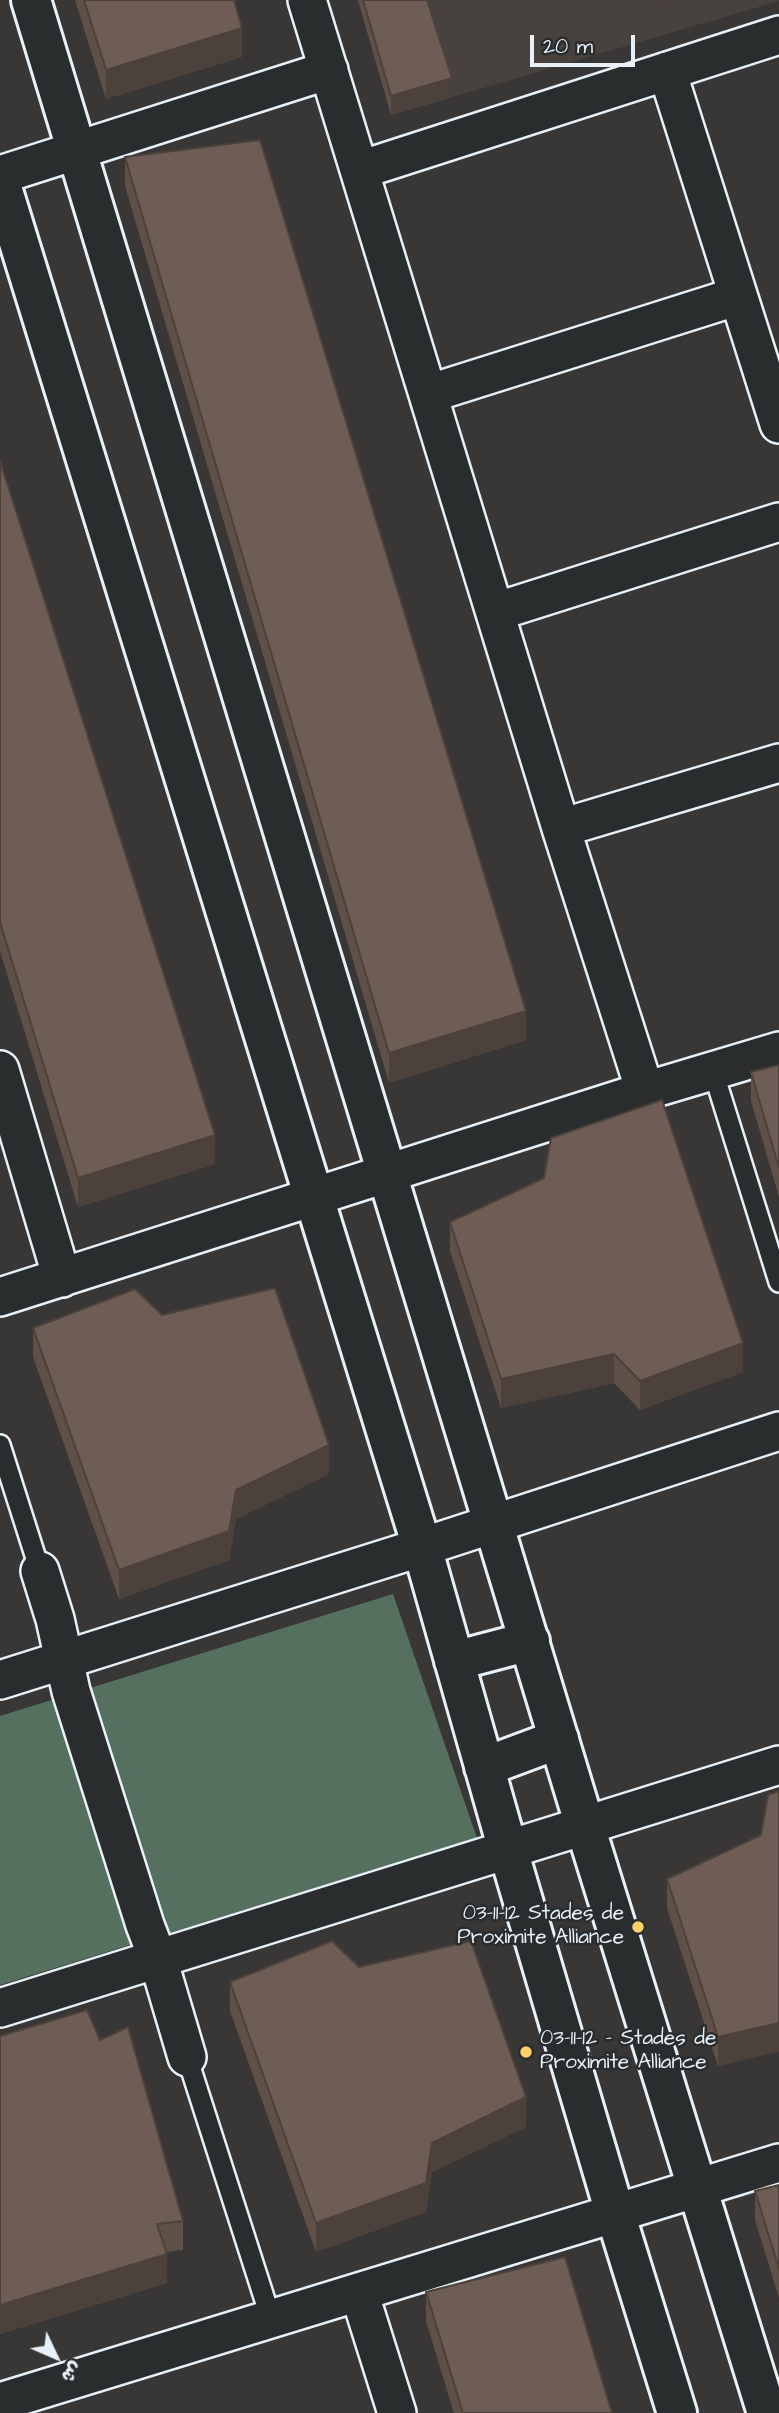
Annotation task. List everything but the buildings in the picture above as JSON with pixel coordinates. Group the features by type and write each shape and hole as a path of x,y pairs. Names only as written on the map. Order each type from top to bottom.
{"street":[{"path":"31,0 585,1826 767,2413"},
{"path":"307,0 561,828 645,1091"},
{"path":"360,170 779,35"},
{"path":"0,175 329,70"},
{"path":"667,71 779,424"},
{"path":"0,181 422,1547 508,1850 677,2413"},
{"path":"428,394 738,296"},
{"path":"495,612 779,522"},
{"path":"561,828 779,763"},
{"path":"0,1297 645,1091 779,1051"},
{"path":"0,1070 6,1110 62,1278"},
{"path":"0,1679 495,1524 779,1431"},
{"path":"40,1571 71,1691 187,2057"},
{"path":"454,1661 530,1641"},
{"path":"484,1767 559,1739"},
{"path":"0,2008 779,1765"},
{"path":"0,2402 779,2163"},
{"path":"359,2292 397,2413"}],"lane":[{"path":"713,1071 779,1282"},
{"path":"0,1445 40,1571"},
{"path":"187,2057 271,2319"}],"shaded area":[{"path":"358,0 779,0 779,1 391,115"}],"green space":[{"path":"393,1594 477,1838 0,1985 0,1716"}],"place":[{"name":"03-11-12 Stades de Proximite Alliance","path":"638,1927"},
{"name":"03-11-12 - Stades de Proximite Alliance","path":"526,2052"}]}
